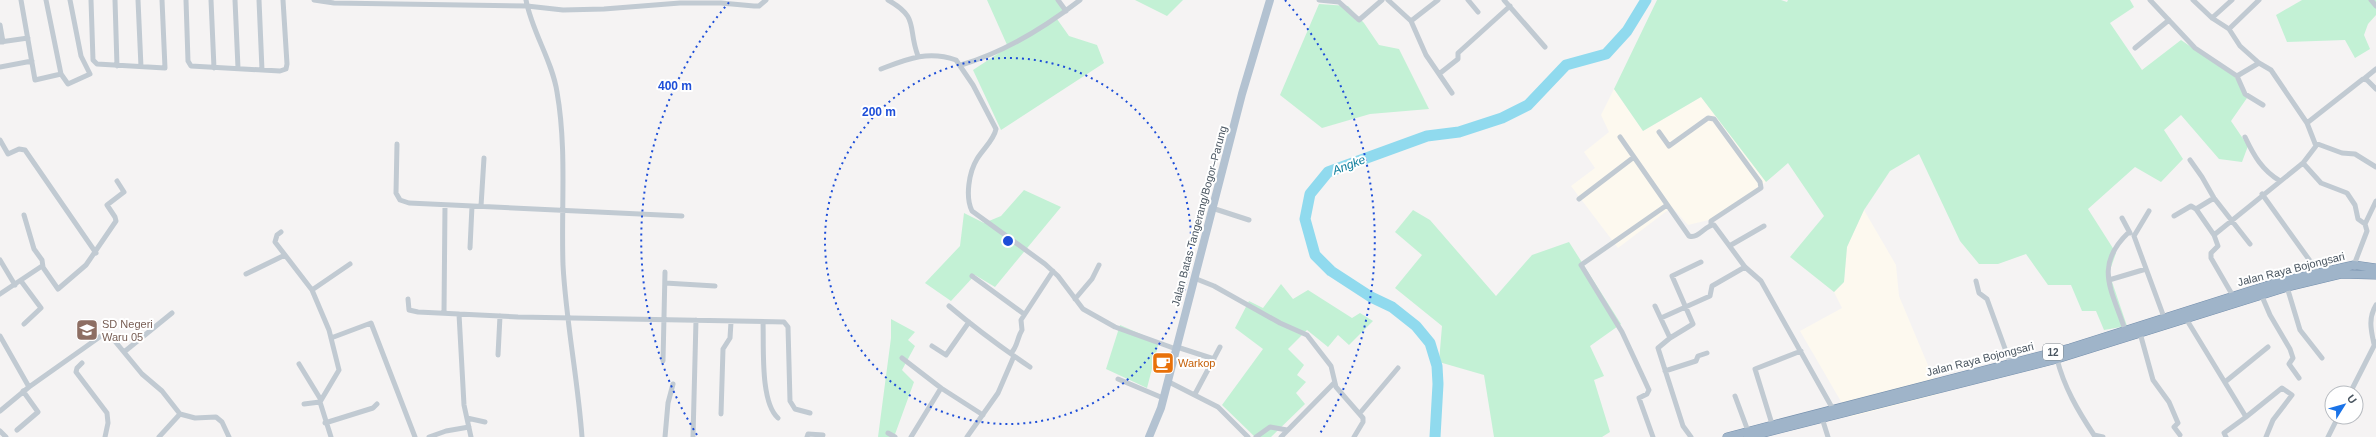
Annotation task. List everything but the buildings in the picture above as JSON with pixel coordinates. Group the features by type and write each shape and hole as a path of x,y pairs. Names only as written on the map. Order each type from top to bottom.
{"highway":[{"name":"Jalan Raya Bojongsari","path":"2184,316 2233,296 2318,272 2354,265 2376,268"},
{"name":"Jalan Raya Bojongsari","path":"1748,434 1772,424 1834,411 2011,366 2125,330 2184,316 2287,287 2341,274 2376,275"},
{"name":"Jalan Raya Bojongsari","path":"2011,366 2057,359 2140,333 2165,321"},
{"name":"Jalan Raya Bojongsari","path":"1727,437 1822,418 1834,411"}],"main road":[{"name":"Jalan Batas Tangerang/Bogor–Parung","path":"1149,437 1163,398 1212,208 1270,0"}],"street":[{"path":"21,0 35,80 60,74"},
{"path":"46,0 60,74 68,84 90,74 81,56 70,0"},
{"path":"91,0 93,60 97,64 165,68 162,0"},
{"path":"115,0 117,66"},
{"path":"138,0 141,67"},
{"path":"186,0 189,65 192,67 280,71 286,69 287,64 283,0"},
{"path":"211,0 214,68"},
{"path":"235,0 238,68"},
{"path":"259,0 262,70"},
{"path":"314,0 334,3 527,6 563,10 604,9 680,3 721,3 760,6 766,0"},
{"path":"526,0 552,72 557,91 563,212 563,267 582,437"},
{"path":"888,0 905,10 910,17 918,56"},
{"path":"1058,0 1066,11"},
{"path":"961,65 999,51 1044,27 1080,0"},
{"path":"1319,0 1338,2 1359,20 1382,0"},
{"path":"1388,0 1411,22 1426,55 1452,93"},
{"path":"1411,22 1438,0"},
{"path":"1468,0 1478,12"},
{"path":"1504,0 1545,47"},
{"path":"2150,0 2195,48 2237,76 2245,94 2263,105"},
{"path":"2193,0 2212,18 2229,29 2240,46 2259,63 2271,70 2307,123 2315,143 2314,149 2303,163 2262,194 2231,223 2214,235"},
{"path":"2212,18 2232,0"},
{"path":"2229,29 2259,0"},
{"path":"2371,0 2376,6"},
{"path":"1439,74 1458,59 1458,53 1510,6"},
{"path":"2135,48 2169,20"},
{"path":"0,25 1,42 28,38"},
{"path":"881,69 918,56 943,56 956,60 961,65 996,129 976,160 969,184 969,207 980,219 1053,271 1083,309 1111,325 1176,348 1214,359"},
{"path":"0,67 32,61"},
{"path":"2237,76 2259,63"},
{"path":"2307,123 2376,69"},
{"path":"2365,78 2376,89"},
{"path":"1658,132 1669,146 1708,118 1714,119 1760,182 1761,188 1711,220 1711,225"},
{"path":"1620,137 1666,205 1691,237 1711,225 1718,227 1745,267 1761,281 1834,411"},
{"path":"2245,137 2265,171 2280,181"},
{"path":"0,140 8,154 18,149 25,150 96,253"},
{"path":"2315,143 2342,153 2355,154 2376,167"},
{"path":"397,144 396,193 399,198 409,203 481,206 563,212 682,216"},
{"path":"1579,199 1634,157"},
{"path":"481,206 484,158"},
{"path":"2190,160 2231,223 2250,244"},
{"path":"2303,163 2321,183 2346,193 2355,205 2358,219 2365,224 2368,231 2354,265"},
{"path":"24,215 34,250 42,260 43,267 58,289 86,265 96,253 116,221 115,217 106,205 124,192 117,181"},
{"path":"2262,194 2318,272"},
{"path":"2196,209 2214,198"},
{"path":"2365,224 2376,201"},
{"path":"444,313 445,205"},
{"path":"1654,437 1639,398 1647,394 1649,390 1622,332 1581,265 1666,205"},
{"path":"470,248 472,206"},
{"path":"2174,216 2191,206 2196,209 2214,235 2218,246 2211,253 2211,258 2233,296"},
{"path":"1212,208 1249,220"},
{"path":"2134,236 2149,211"},
{"path":"2122,218 2129,232 2134,236 2165,321"},
{"path":"1731,245 1764,226"},
{"path":"281,232 277,235 275,242 312,290 331,338 339,370 321,401 304,404"},
{"path":"2125,330 2109,280 2108,265 2116,244 2129,232"},
{"path":"246,274 285,255"},
{"path":"0,260 14,285"},
{"path":"1691,437 1683,426 1658,346 1669,341 1670,338 1692,326 1672,276 1701,262"},
{"path":"312,290 350,264"},
{"path":"1075,299 1092,279 1099,265"},
{"path":"0,294 43,267"},
{"path":"1662,318 1710,296 1712,286 1745,267"},
{"path":"2109,280 2146,269"},
{"path":"967,437 983,416 998,392 1017,346 1017,337 1022,330 1020,322 1053,271"},
{"path":"663,361 665,272"},
{"path":"972,276 1024,314"},
{"path":"1194,278 1214,286 1263,314 1307,335 1331,366 1334,383 1360,413 1364,420 1354,437"},
{"path":"21,281 41,308 24,324"},
{"path":"1976,282 1979,293 1987,299 2011,366"},
{"path":"665,283 715,286"},
{"path":"2287,287 2300,330 2322,358"},
{"path":"2261,294 2270,315 2290,349 2293,358 2289,364 2299,378"},
{"path":"408,299 408,307 411,311 459,314 730,322 781,322 787,326 790,401 794,409 810,413"},
{"path":"2354,385 2375,343 2370,328 2371,317 2376,305"},
{"path":"949,306 992,341 1030,367"},
{"path":"1655,306 1662,318 1670,338"},
{"path":"124,352 172,313"},
{"path":"459,314 467,418 471,437"},
{"path":"498,355 500,316"},
{"path":"2184,316 2246,417"},
{"path":"693,437 696,320"},
{"path":"721,414 723,350 730,338 730,322"},
{"path":"763,322 766,395 772,411 778,418"},
{"path":"932,346 946,355 969,322"},
{"path":"331,338 371,323 415,437"},
{"path":"2140,333 2153,380 2170,404 2178,422 2174,427 2180,435"},
{"path":"0,411 23,391 104,334 112,336 145,377 162,390 180,414 195,418 216,417 222,422 229,437"},
{"path":"0,336 29,387"},
{"path":"1195,394 1220,347"},
{"path":"2225,382 2268,347"},
{"path":"1772,424 1755,369 1801,351"},
{"path":"1665,371 1696,361 1698,356 1707,353"},
{"path":"902,358 941,388 983,416"},
{"path":"2057,359 2063,382 2085,420 2094,435 2103,437"},
{"path":"82,363 77,368 76,372 107,413 108,423 105,437"},
{"path":"299,364 321,401 325,423 331,437"},
{"path":"1360,413 1398,368"},
{"path":"1118,379 1163,398"},
{"path":"1167,381 1218,407 1248,437"},
{"path":"1282,437 1287,430 1334,383"},
{"path":"665,437 668,403 673,384"},
{"path":"911,437 941,388"},
{"path":"2226,437 2224,433 2282,388 2292,395 2273,420 2266,437"},
{"path":"17,430 38,412 23,391"},
{"path":"1735,396 1748,434"},
{"path":"325,423 373,408 377,404"},
{"path":"159,437 180,414"},
{"path":"467,418 485,422"},
{"path":"1822,418 1828,437"},
{"path":"2328,437 2334,425"},
{"path":"429,437 446,431 468,427"},
{"path":"1256,437 1270,427 1287,430"},
{"path":"0,431 6,437"},
{"path":"888,433 895,437"},
{"path":"807,437 808,434 823,435"}],"shaded area":[{"path":"1614,89 1643,131 1701,97 1766,182 1713,219 1688,225 1672,207 1618,248 1571,186 1595,168 1584,152 1609,132 1601,115"},
{"path":"1864,210 1896,265 1899,296 1940,394 1850,417 1800,331 1842,308 1834,292 1844,282 1847,247"}],"green space":[{"path":"987,0 1059,0 1067,11 1057,19 1069,36 1097,45 1104,63 1001,130 973,70 1008,47"},
{"path":"1135,0 1183,0 1167,16"},
{"path":"1657,0 1781,0 1787,2 1788,0 2130,0 2134,7 2110,23 2142,70 2181,40 2235,77 2247,98 2231,121 2248,146 2242,162 2219,159 2181,115 2164,130 2183,159 2161,182 2135,167 2088,209 2116,253 2109,273 2127,326 2104,330 2096,311 2082,311 2071,285 2048,285 2026,254 1998,264 1979,264 1960,241 1919,154 1890,171 1864,210 1847,247 1844,282 1834,292 1790,257 1824,216 1788,163 1766,182 1701,97 1643,131 1614,89"},
{"path":"2302,0 2376,0 2376,15 2368,24 2364,35 2370,49 2355,58 2345,40 2287,42 2276,15"},
{"path":"1319,4 1348,6 1364,23 1379,45 1399,49 1429,109 1370,114 1322,128 1280,95"},
{"path":"1024,190 1061,207 995,287 975,275 951,301 925,283 960,246 964,213 984,223 1001,216"},
{"path":"1413,210 1430,220 1496,296 1532,255 1569,242 1621,324 1590,346 1604,376 1594,380 1610,432 1602,437 1494,437 1484,375 1439,362 1442,326 1395,288 1422,255 1395,232"},
{"path":"1281,284 1293,299 1308,290 1352,318 1360,313 1373,321 1349,345 1338,335 1328,347 1307,330 1288,349 1304,365 1297,375 1306,382 1296,393 1305,404 1271,437 1255,437 1222,405 1263,349 1235,328 1249,301 1263,308"},
{"path":"891,319 915,332 908,340 915,346 902,370 914,382 894,437 878,437 891,338"},
{"path":"1120,325 1159,342 1147,388 1106,369"}],"waterway":[{"name":"Angke","path":"1435,437 1438,384 1437,366 1430,343 1416,326 1392,307 1371,297 1331,271 1315,255 1305,219 1310,194 1328,172 1427,136 1459,132 1502,118 1528,105 1566,65 1606,54 1627,31 1646,0"}],"place":[{"name":"SD Negeri Waru 05","path":"87,330"},
{"name":"Warkop","path":"1163,363"}]}
